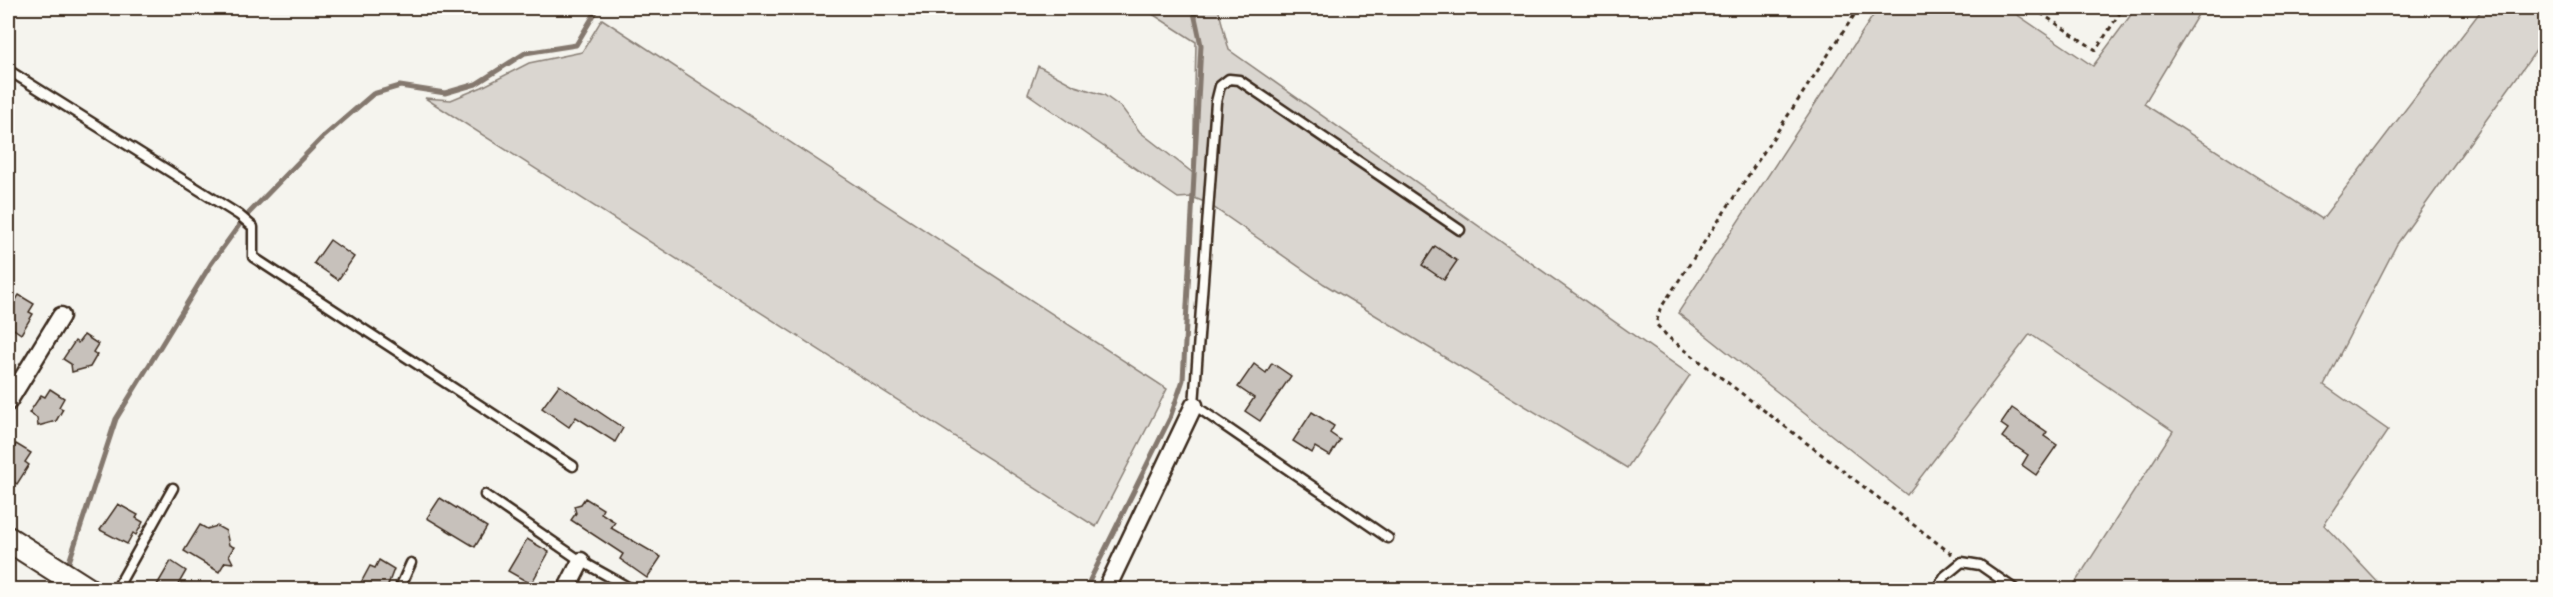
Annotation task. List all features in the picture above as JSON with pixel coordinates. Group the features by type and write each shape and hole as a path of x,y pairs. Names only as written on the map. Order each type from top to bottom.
{"street":[{"path":"8,402 61,316"},
{"path":"1106,590 1194,405"},
{"path":"8,539 88,590"},
{"path":"566,590 581,561"}],"lane":[{"path":"8,70 239,215 253,227 253,257 573,466"},
{"path":"1388,538 1194,405 1216,102 1220,86 1229,79 1239,80 1460,230"},
{"path":"116,590 173,488"},
{"path":"485,495 581,561 633,590"},
{"path":"1936,590 1945,576 1962,561 1980,565 2016,590"},
{"path":"399,590 411,563"}],"path":[{"path":"1859,8 1660,309 1656,324 1668,337 1962,561"},
{"path":"2033,8 2096,50 2123,8"}],"shaded area":[{"path":"1143,8 1218,8 1229,50 1690,375 1627,468 1324,284 1207,203 1192,197 1178,198 1028,94 1038,66 1075,86 1104,95 1122,108 1140,132 1193,173 1196,42"},
{"path":"1878,8 2007,8 2093,66 2136,8 2202,8 2144,104 2322,219 2483,8 2545,8 2545,38 2397,244 2324,385 2388,430 2324,525 2384,589 2071,589 2173,431 2030,334 1907,495 1678,313"},
{"path":"602,19 1167,389 1096,527 425,98 451,100 529,63 582,52"}],"building":[{"path":"330,240 354,257 338,280 314,263"},
{"path":"1435,246 1457,261 1444,280 1422,265"},
{"path":"19,295 34,304 29,312 33,314 21,334 8,325 8,299 14,303"},
{"path":"84,335 98,344 93,352 97,355 90,367 72,372 71,364 63,359 75,341 78,343"},
{"path":"1272,363 1291,376 1260,421 1245,411 1254,398 1238,387 1254,364 1266,373"},
{"path":"559,385 623,428 615,442 576,417 569,427 542,408"},
{"path":"50,389 64,398 59,407 63,409 56,421 38,426 37,418 29,413 41,395 45,397"},
{"path":"2012,408 2047,432 2044,436 2057,445 2036,475 2022,465 2028,455 2002,437 2008,429 2001,424"},
{"path":"1312,412 1334,426 1330,433 1340,440 1330,456 1315,447 1312,453 1293,441"},
{"path":"16,444 31,453 25,462 29,465 17,484 8,478 8,457"},
{"path":"440,498 487,527 475,547 427,518"},
{"path":"585,498 603,509 601,513 615,522 611,528 661,557 647,578 620,559 623,554 571,520 576,513 574,506 581,504"},
{"path":"118,504 138,515 136,518 143,522 136,535 133,533 127,544 100,530"},
{"path":"200,525 207,529 217,526 226,531 229,545 234,547 229,555 233,563 225,562 219,572 184,551"},
{"path":"527,539 549,552 531,584 508,571"},
{"path":"379,560 394,569 386,590 357,590 370,566 375,568"},
{"path":"171,561 186,571 175,590 154,590"}],"waterway":[{"path":"249,213 321,139 373,94 400,86 445,93 476,84 525,53 576,45 598,8"},
{"path":"1085,590 1170,418 1183,380 1201,45 1193,8"},
{"path":"68,565 116,419 211,264 240,224"}]}
